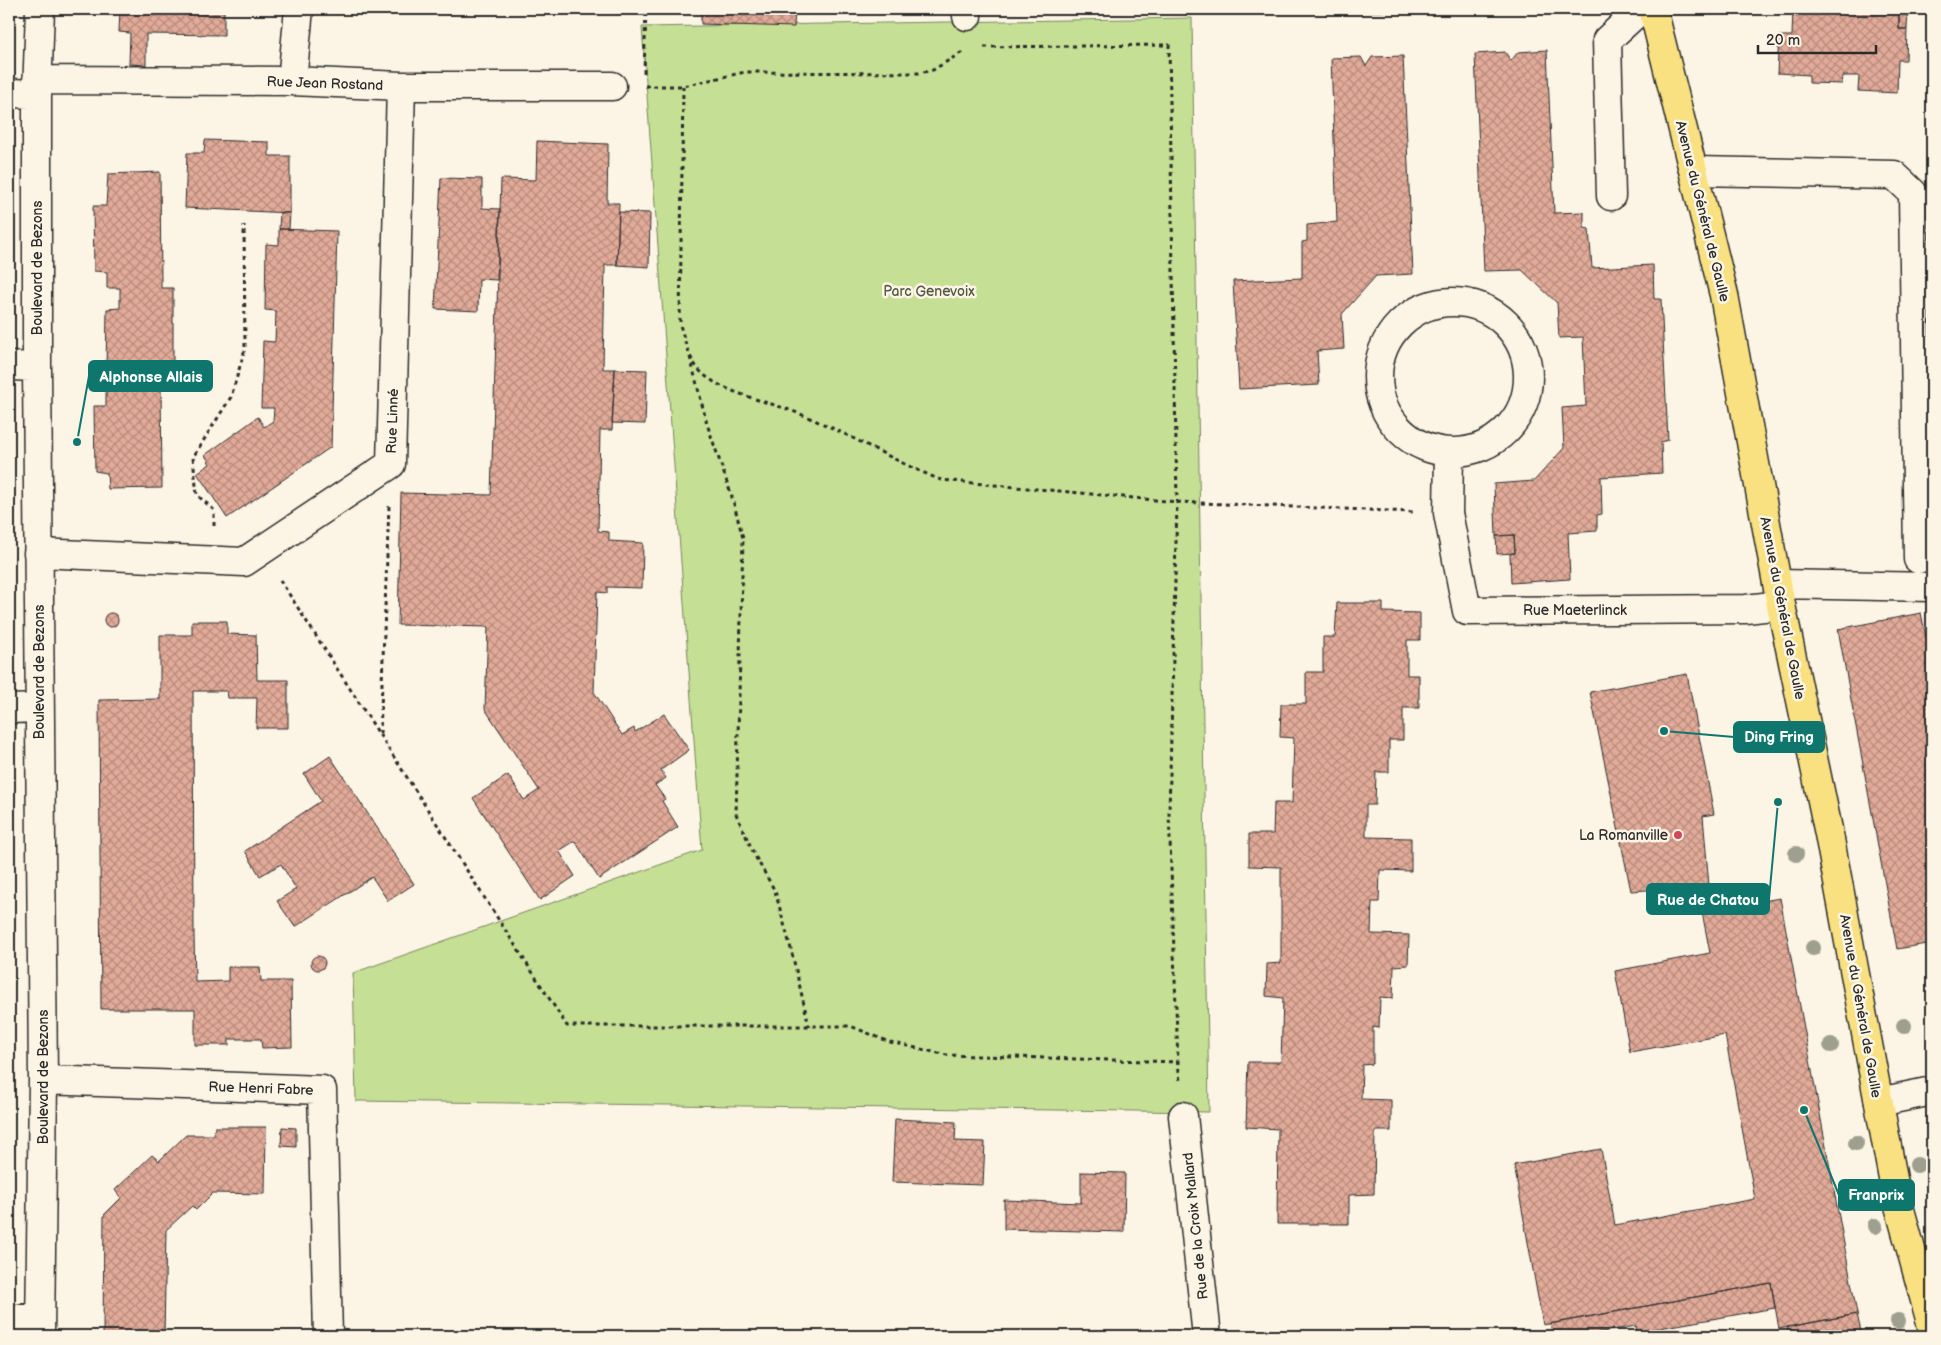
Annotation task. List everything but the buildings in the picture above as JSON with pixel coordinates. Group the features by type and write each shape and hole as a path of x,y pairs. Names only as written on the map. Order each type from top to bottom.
{"main road":[{"name":"Avenue du Général de Gaulle","path":"1654,9 1724,294 1780,594 1829,834 1896,1195 1932,1326"}],"street":[{"name":"Boulevard de Bezons","path":"40,9 37,87 38,553 43,1080 40,1327"},
{"path":"292,81 299,9"},
{"path":"1611,196 1607,40 1641,9"},
{"name":"Rue Jean Rostand","path":"9,93 37,87 292,81 401,86 612,86"},
{"name":"Rue Linné","path":"252,556 391,464 401,86"},
{"path":"1694,171 1894,176 1913,194 1925,552 1892,586"},
{"path":"1460,302 1477,306 1498,316 1515,334 1526,356 1529,380 1524,404 1513,425 1495,441 1473,451 1449,453 1424,448 1404,434 1387,415 1379,391 1378,366 1386,342 1401,322 1422,308 1440,303 1460,302"},
{"path":"9,366 37,367"},
{"name":"Rue Maeterlinck","path":"1449,453 1448,514 1467,611 1746,609 1780,594"},
{"path":"38,553 215,561 252,556"},
{"path":"1780,594 1892,586 1932,587"},
{"path":"9,709 40,708"},
{"name":"Rue Henri Fabre","path":"43,1080 322,1090 328,1336"},
{"path":"1879,1102 1932,1091"},
{"name":"Rue de la Croix Mallard","path":"1183,1116 1207,1336"},
{"path":"9,1320 40,1327"}],"path":[{"path":"644,86 646,9"},
{"path":"978,47 1168,45 1177,502 1169,813 1178,1062 1183,1116"},
{"path":"612,86 683,86 745,72 919,73 933,70 968,47"},
{"path":"683,86 680,325 707,424 732,497 742,538 736,814 755,856 775,891 809,1026"},
{"path":"215,561 214,510 197,496 193,457 231,397 244,349 244,225"},
{"path":"689,354 701,373 722,387 800,414 842,432 906,466 941,480 1177,502 1448,514"},
{"path":"380,735 391,464"},
{"path":"252,556 380,735 567,1026 850,1026 890,1042 947,1055 1178,1062"}],"green space":[{"name":"Parc Genevoix","path":"1192,18 1209,1112 356,1101 353,973 702,850 642,27"}],"place":[{"name":"Alphonse Allais","path":"77,442"},
{"name":"Ding Fring","path":"1664,731"},
{"name":"Rue de Chatou","path":"1778,802"},
{"name":"La Romanville","path":"1678,835"},
{"name":"Franprix","path":"1804,1110"}]}
